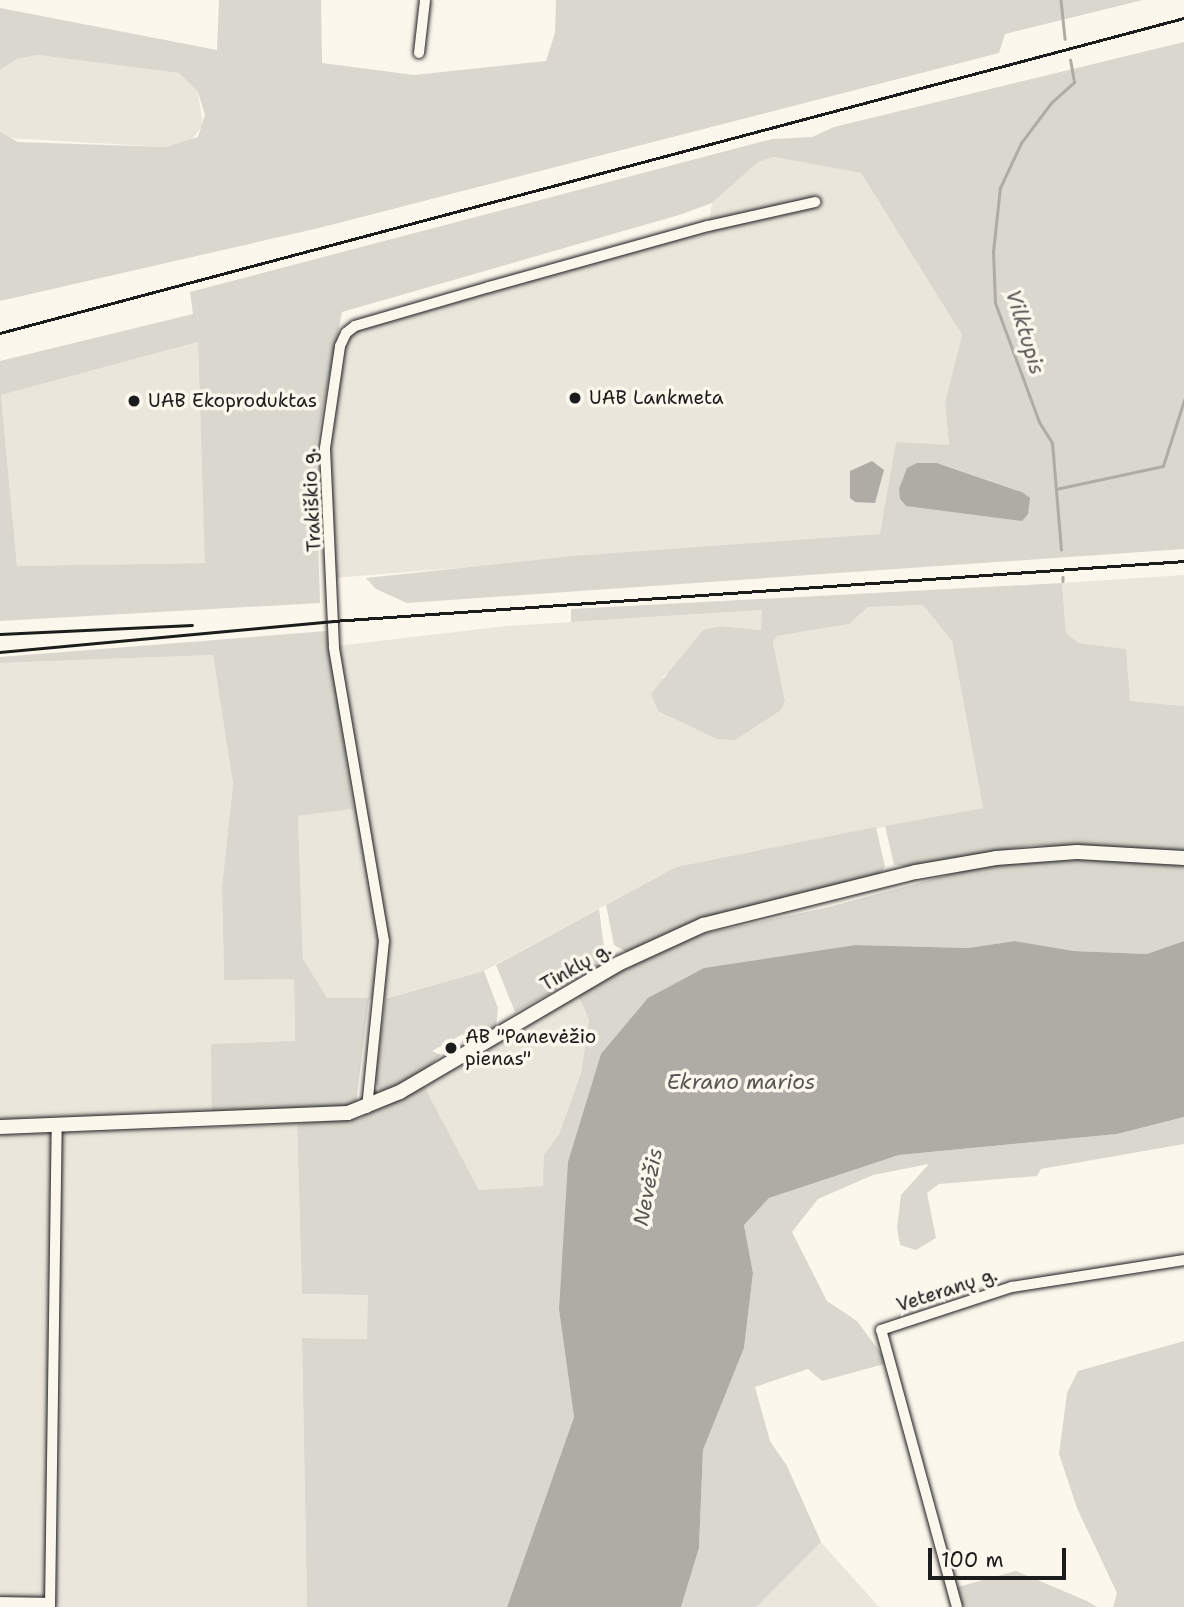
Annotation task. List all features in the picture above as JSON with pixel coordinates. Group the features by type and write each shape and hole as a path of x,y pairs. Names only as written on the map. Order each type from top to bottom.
{"main road":[{"name":"Tinklų g.","path":"0,1127 327,1116 368,1108 618,964 703,925 916,872 996,858 1077,852 1184,858"}],"street":[{"path":"419,52 425,0"},
{"name":"Trakiškio g.","path":"368,1108 367,1077 384,954 334,647 325,447 340,346 346,333 355,326 489,287 708,226 816,202"},
{"path":"0,1602 50,1605 57,1124"},
{"name":"Veteranų g.","path":"957,1607 881,1330 1012,1287 1184,1260"}],"shaded area":[{"path":"219,0 321,0 322,63 414,75 546,61 555,33 556,0 1143,0 1005,34 999,53 319,228 0,301 0,132 18,142 166,147 198,137 205,115 198,92 179,73 38,55 17,59 0,70 0,8 217,50"},
{"path":"1184,42 1184,549 407,603 376,589 366,578 574,556 880,534 896,442 949,445 945,402 962,335 861,173 774,157 758,162 712,203 679,215 342,312 315,450 320,603 0,621 0,361 193,314 190,292 772,139 812,137 834,127","holes":["198,342 205,563 17,566 1,395","938,463 1022,492 1021,521 1017,519"]},
{"path":"38,55 179,73 198,92 203,125 189,143 166,147 7,138 0,132 0,70 17,59"},
{"path":"774,157 861,173 962,335 945,402 949,446 896,442 881,534 333,578 325,448 346,333 708,226 712,203 758,162"},
{"path":"198,342 206,563 17,566 1,395"},
{"path":"1184,575 1184,706 1130,701 1125,649 1079,643 1066,633 1062,583"},
{"path":"1062,583 1066,633 1079,643 1126,649 1130,701 1184,706 1184,853 1030,845 917,867 894,865 885,826 983,808 952,641 923,605 868,607 849,624 777,636 773,642 785,701 781,710 735,740 717,739 658,711 651,694 703,630 720,626 761,630 762,610 571,622 571,609"},
{"path":"923,605 952,641 983,808 676,867 484,971 385,999 327,999 303,959 298,816 352,809 328,647 506,626 762,610 762,630 720,626 703,630 676,668 662,677 785,700 773,642 777,636 849,624 868,607"},
{"path":"327,631 353,809 298,816 303,959 327,998 369,998 356,1104 331,1110 212,1114 211,1044 295,1041 294,979 224,980 222,887 233,784 213,655 0,663 0,657"},
{"path":"213,655 233,784 222,887 224,979 294,978 295,1042 212,1114 0,1123 0,663"},
{"path":"876,827 885,867 877,877 689,925 626,952 614,945 606,905 676,867"},
{"path":"1078,858 1184,865 1184,941 1148,954 1074,951 1015,941 968,948 856,945 559,1310 574,1417 507,1607 307,1607 302,1338 367,1339 368,1295 302,1294 297,1124 360,1118 424,1086 479,1190 543,1186 544,1155 559,1134 581,1073 589,1020 578,994 669,944 707,933 825,908 986,865"},
{"path":"599,909 606,963 515,1012 496,965"},
{"path":"484,971 498,1008 496,1027 462,1043 463,1034 432,1051 441,1055 419,1075 380,1092 375,1079 385,999"},
{"path":"578,994 589,1020 581,1073 559,1134 544,1155 544,1186 479,1190 424,1086"},
{"path":"1184,1117 1184,1144 1041,1169 1037,1176 939,1184 927,1193 936,1238 916,1250 900,1245 897,1227 901,1195 929,1164 873,1175 818,1199 792,1232 827,1301 857,1321 888,1363 822,1381 808,1369 755,1387 770,1441 787,1466 821,1542 756,1607 681,1607 699,1548 703,1450 744,1348 753,1273 744,1225 769,1198 899,1155 1117,1134"},
{"path":"297,1124 302,1294 368,1295 368,1339 302,1338 307,1607 0,1607 0,1135"},
{"path":"1184,1341 1184,1607 1113,1607 1117,1593 1077,1508 1059,1454 1067,1393 1078,1371"},
{"path":"821,1542 879,1607 756,1607 757,1604"},
{"path":"1016,1571 1097,1607 957,1607 954,1588"}],"water":[{"path":"872,461 884,470 875,503 855,502 850,498 850,471"},
{"path":"917,463 937,463 1022,492 1030,498 1028,514 1022,521 906,506 900,499 899,489 907,468"},
{"name":"Ekrano marios","path":"1015,941 1074,951 1147,954 1184,941 1184,1117 1117,1134 899,1155 769,1198 744,1225 753,1273 744,1348 703,1450 699,1548 681,1607 507,1607 574,1417 559,1310 568,1162 601,1054 648,998 704,968 856,945 968,948"}],"waterway":[{"name":"Vilktupis","path":"1061,0 1065,39"},
{"name":"Vilktupis","path":"1061,550 1052,443 1039,422 995,303 993,252 1000,188 1021,143 1051,103 1074,82 1070,60"},
{"path":"1056,489 1163,466 1184,400"}],"railway":[{"path":"0,333 1184,18"},
{"path":"0,652 333,621 1184,561"},
{"path":"0,634 192,625"}],"place":[{"name":"UAB Lankmeta","path":"575,398"},
{"name":"UAB Ekoproduktas","path":"134,401"},
{"name":"AB \"Panevėžio pienas\"","path":"451,1048"}],"water label":[{"name":"Nevėžis","path":"648,1187"}]}
